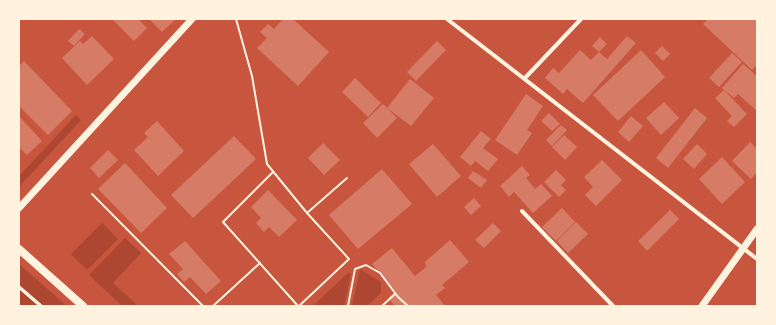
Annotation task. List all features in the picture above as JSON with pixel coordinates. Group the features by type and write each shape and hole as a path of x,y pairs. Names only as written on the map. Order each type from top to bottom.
{"main road":[{"path":"19,249 83,306"}],"street":[{"path":"19,208 192,19"},
{"path":"447,19 757,259"},
{"path":"525,78 581,19"},
{"path":"522,211 612,306"},
{"path":"702,306 757,229"},
{"path":"19,287 41,306"}],"path":[{"path":"236,19 252,76 267,164 307,213 349,259 298,306 223,222 273,172"},
{"path":"307,213 347,178"},
{"path":"92,194 203,306"},
{"path":"213,306 260,263"},
{"path":"348,306 355,269 366,265 380,273 395,294 408,306"},
{"path":"382,306 395,294"}],"shaded area":[{"path":"76,115 81,120 19,187 19,176"},
{"path":"102,223 118,239 87,270 71,254"},
{"path":"125,238 141,253 113,283 138,306 122,306 89,275"},
{"path":"19,264 67,306 19,306"},
{"path":"360,269 381,282 381,293 367,306 352,306"},
{"path":"349,272 351,274 344,306 313,306"}],"building":[{"path":"112,19 138,19 147,28 134,41"},
{"path":"149,19 176,19 162,32"},
{"path":"283,19 293,19 329,52 298,86 257,48 267,38 260,32 268,24 274,29"},
{"path":"708,19 757,19 757,65 752,70 703,24"},
{"path":"79,29 85,34 74,46 68,41"},
{"path":"92,36 114,59 87,85 62,58 80,41 83,44"},
{"path":"627,36 636,43 583,103 567,89 563,94 545,78 553,68 559,73 580,50 591,60 599,52 607,59"},
{"path":"600,37 607,44 599,52 592,46"},
{"path":"437,41 446,50 416,81 407,72"},
{"path":"662,46 670,54 663,61 655,53"},
{"path":"641,50 665,77 618,121 593,95"},
{"path":"732,53 742,62 719,87 709,78"},
{"path":"24,61 72,111 48,135 19,106 19,66"},
{"path":"743,64 757,76 756,110 738,94 734,98 722,88"},
{"path":"355,78 381,103 368,117 342,92"},
{"path":"410,79 434,98 411,126 387,108"},
{"path":"724,90 747,114 734,127 727,121 732,116 715,98"},
{"path":"526,94 543,106 527,130 532,133 517,155 495,140"},
{"path":"664,102 679,118 661,135 646,118"},
{"path":"383,104 397,118 377,138 363,123"},
{"path":"695,108 707,118 668,168 656,158"},
{"path":"549,113 560,124 552,131 541,121"},
{"path":"19,116 42,141 27,155 19,147"},
{"path":"631,116 643,126 629,142 618,132"},
{"path":"157,121 184,151 158,176 134,150 148,137 144,133"},
{"path":"561,125 567,130 552,146 546,140"},
{"path":"481,131 491,139 483,148 498,159 488,171 475,161 471,166 460,157"},
{"path":"564,135 577,147 565,160 552,147"},
{"path":"234,136 256,159 193,218 171,195"},
{"path":"750,142 757,149 757,172 751,179 732,161"},
{"path":"323,143 340,160 324,175 308,158"},
{"path":"433,144 461,176 437,197 409,164"},
{"path":"697,144 707,154 694,169 683,159"},
{"path":"108,150 118,160 99,178 90,168"},
{"path":"722,157 745,182 722,204 699,179"},
{"path":"602,160 622,180 596,206 585,195 593,187 584,177"},
{"path":"125,163 167,208 141,233 98,189"},
{"path":"522,166 530,175 526,178 535,189 541,184 552,196 533,213 514,192 509,197 500,186"},
{"path":"382,169 412,204 358,249 329,215"},
{"path":"556,170 566,180 561,185 566,190 559,197 544,182"},
{"path":"473,171 487,180 481,188 468,178"},
{"path":"268,190 297,220 279,237 269,227 264,232 256,223 261,218 251,207"},
{"path":"474,198 481,206 471,215 464,207"},
{"path":"562,208 575,222 556,241 542,227"},
{"path":"670,210 679,219 647,251 638,241"},
{"path":"576,222 588,234 568,253 557,241"},
{"path":"493,223 501,231 484,248 475,240"},
{"path":"450,240 469,262 442,285 445,288 436,295 445,306 395,306 388,298 395,292 372,264 392,248 415,276 426,267 425,262"},
{"path":"185,241 221,281 206,294 190,277 184,282 177,274 183,269 169,254"}]}
